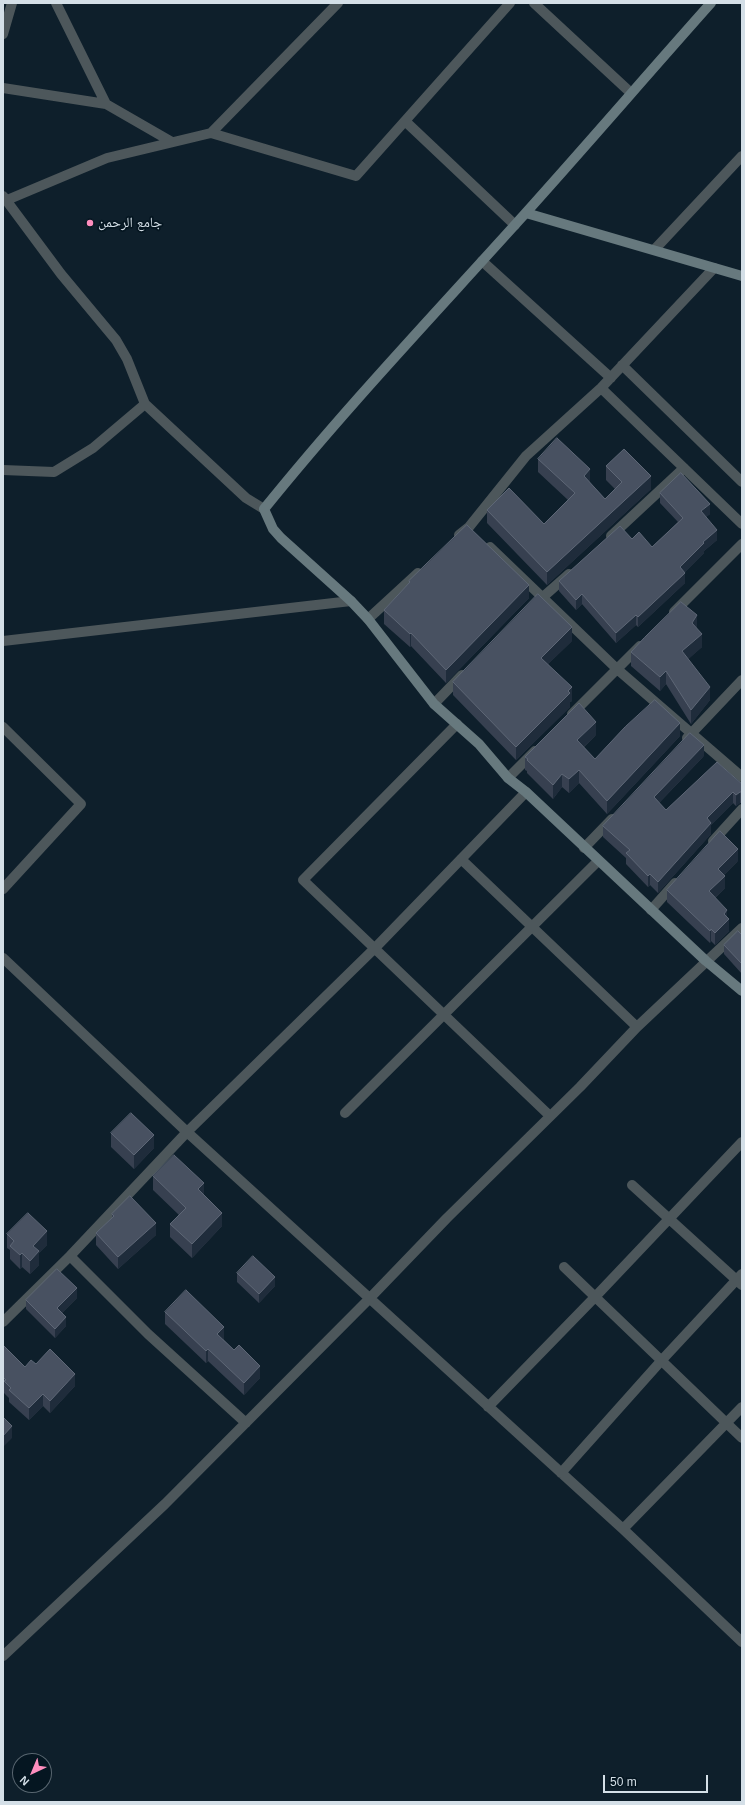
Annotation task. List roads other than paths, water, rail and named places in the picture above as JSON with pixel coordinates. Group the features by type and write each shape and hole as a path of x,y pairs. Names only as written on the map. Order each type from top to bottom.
{"street":[{"path":"3,34 12,3"},
{"path":"56,3 106,104"},
{"path":"211,133 338,3"},
{"path":"510,3 356,176 211,133 107,158 5,198 61,274 116,340 127,359 145,404 246,498 264,509 273,529 281,538 351,601 368,620 434,704 479,744 508,778 526,792 706,961 742,991"},
{"path":"534,3 631,93"},
{"path":"264,509 346,412 526,213 711,3"},
{"path":"3,88 106,104 172,142"},
{"path":"406,121 515,225"},
{"path":"655,249 742,156"},
{"path":"526,213 655,249 742,276"},
{"path":"482,261 611,378"},
{"path":"452,542 471,529 526,456 611,378 714,268"},
{"path":"622,365 742,482"},
{"path":"601,388 742,524"},
{"path":"3,470 54,472 94,448 145,404"},
{"path":"605,541 684,468"},
{"path":"485,542 540,598 617,669 742,777"},
{"path":"666,620 742,544"},
{"path":"540,598 577,567"},
{"path":"368,620 424,568"},
{"path":"3,641 351,601"},
{"path":"564,721 650,637"},
{"path":"434,704 471,666"},
{"path":"681,745 742,680"},
{"path":"457,724 303,880 550,1116"},
{"path":"3,727 81,804 3,889"},
{"path":"508,778 542,744"},
{"path":"3,1322 70,1256 187,1132 375,948 526,792"},
{"path":"705,850 742,809"},
{"path":"584,848 616,814"},
{"path":"461,859 637,1027"},
{"path":"345,1113 598,861"},
{"path":"651,910 683,874"},
{"path":"3,1656 159,1509 370,1299 447,1218 637,1027 742,928"},
{"path":"3,958 187,1132 561,1473 742,1642"},
{"path":"488,1407 742,1142"},
{"path":"561,1473 661,1361 740,1280 632,1185"},
{"path":"70,1256 148,1334 246,1423"},
{"path":"564,1267 742,1438"},
{"path":"623,1530 742,1407"}],"place":[{"name":"جامع الرحمن","path":"90,223"}]}
